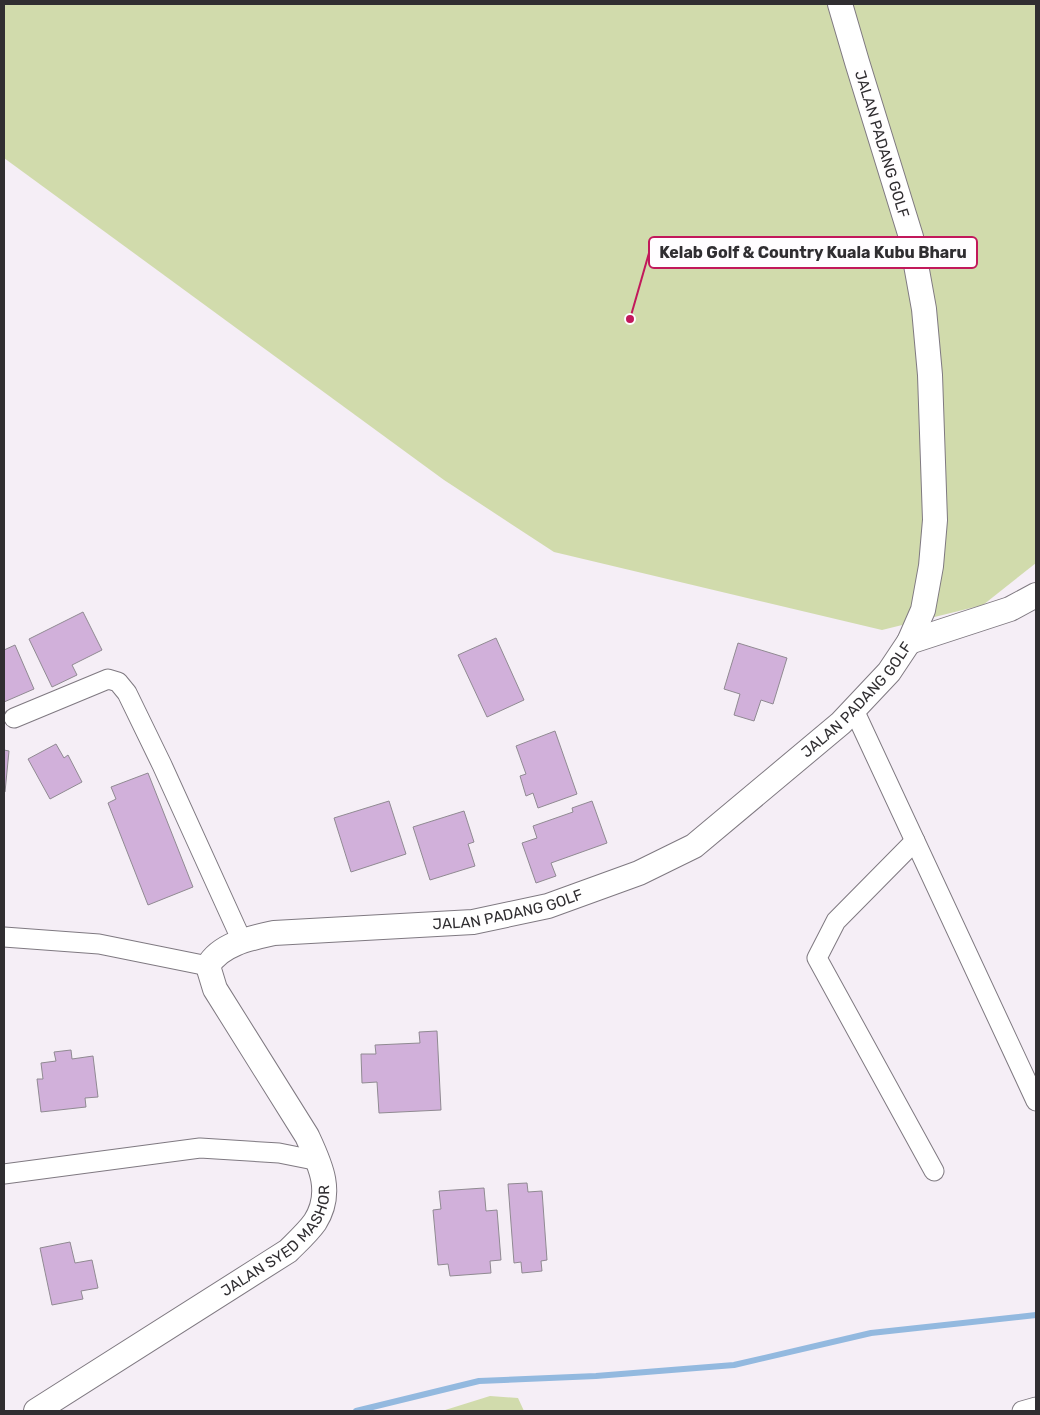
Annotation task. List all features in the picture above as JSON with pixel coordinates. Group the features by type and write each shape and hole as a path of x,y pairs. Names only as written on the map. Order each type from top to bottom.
{"street":[{"name":"JALAN PADANG GOLF","path":"208,966 213,957 242,941 274,933 473,922 548,906 640,873 694,846 841,723 888,672 909,642 923,610 931,566 935,520 930,376 924,309 911,237 840,4"},
{"path":"909,642 1010,608 1036,595"},
{"path":"14,718 108,679 118,682 127,693 162,765 242,941"},
{"path":"854,710 1036,1101"},
{"path":"915,840 836,920 817,958 934,1171"},
{"path":"4,937 99,944 208,966"},
{"name":"JALAN SYED MASHOR","path":"36,1411 288,1251 315,1222 324,1203 325,1187 319,1162 307,1136 216,989 208,966"},
{"path":"4,1174 200,1148 279,1152 319,1162"},
{"path":"1022,1411 1036,1407"}],"green space":[{"path":"4,4 1036,4 1036,563 983,605 882,630 554,552 444,480 4,158"},
{"path":"490,1396 518,1398 524,1411 442,1411"}],"building":[{"path":"83,612 102,650 72,665 77,675 52,687 29,639"},
{"path":"496,638 524,700 487,717 458,655"},
{"path":"738,643 787,658 773,704 761,700 754,721 734,715 740,694 724,689"},
{"path":"15,645 34,689 4,702 4,650"},
{"path":"555,731 577,794 538,808 533,793 526,796 520,776 526,774 516,746"},
{"path":"56,744 64,758 68,755 82,782 50,799 28,759"},
{"path":"4,750 9,751 5,792 4,791"},
{"path":"148,773 193,887 148,905 108,803 116,799 111,787"},
{"path":"389,801 406,854 351,872 334,818"},
{"path":"592,801 607,843 551,863 556,876 536,883 522,843 537,838 533,826 573,812 572,808"},
{"path":"464,811 474,842 468,844 475,866 430,880 413,827"},
{"path":"437,1031 441,1110 379,1113 377,1082 362,1083 361,1054 376,1054 375,1045 420,1043 419,1032"},
{"path":"71,1050 72,1059 93,1056 98,1097 85,1098 86,1107 41,1112 37,1079 43,1079 41,1063 56,1061 54,1052"},
{"path":"527,1183 528,1192 542,1191 547,1260 541,1261 542,1271 522,1273 521,1262 514,1263 508,1184"},
{"path":"484,1188 486,1211 497,1210 501,1260 490,1261 491,1273 450,1276 448,1264 438,1265 433,1210 441,1209 439,1191"},
{"path":"70,1242 75,1263 92,1260 98,1288 81,1291 83,1299 52,1305 40,1248"}],"waterway":[{"path":"356,1411 479,1381 596,1376 734,1365 871,1333 1036,1315"}],"place":[{"name":"Kelab Golf & Country Kuala Kubu Bharu","path":"630,319"}]}
